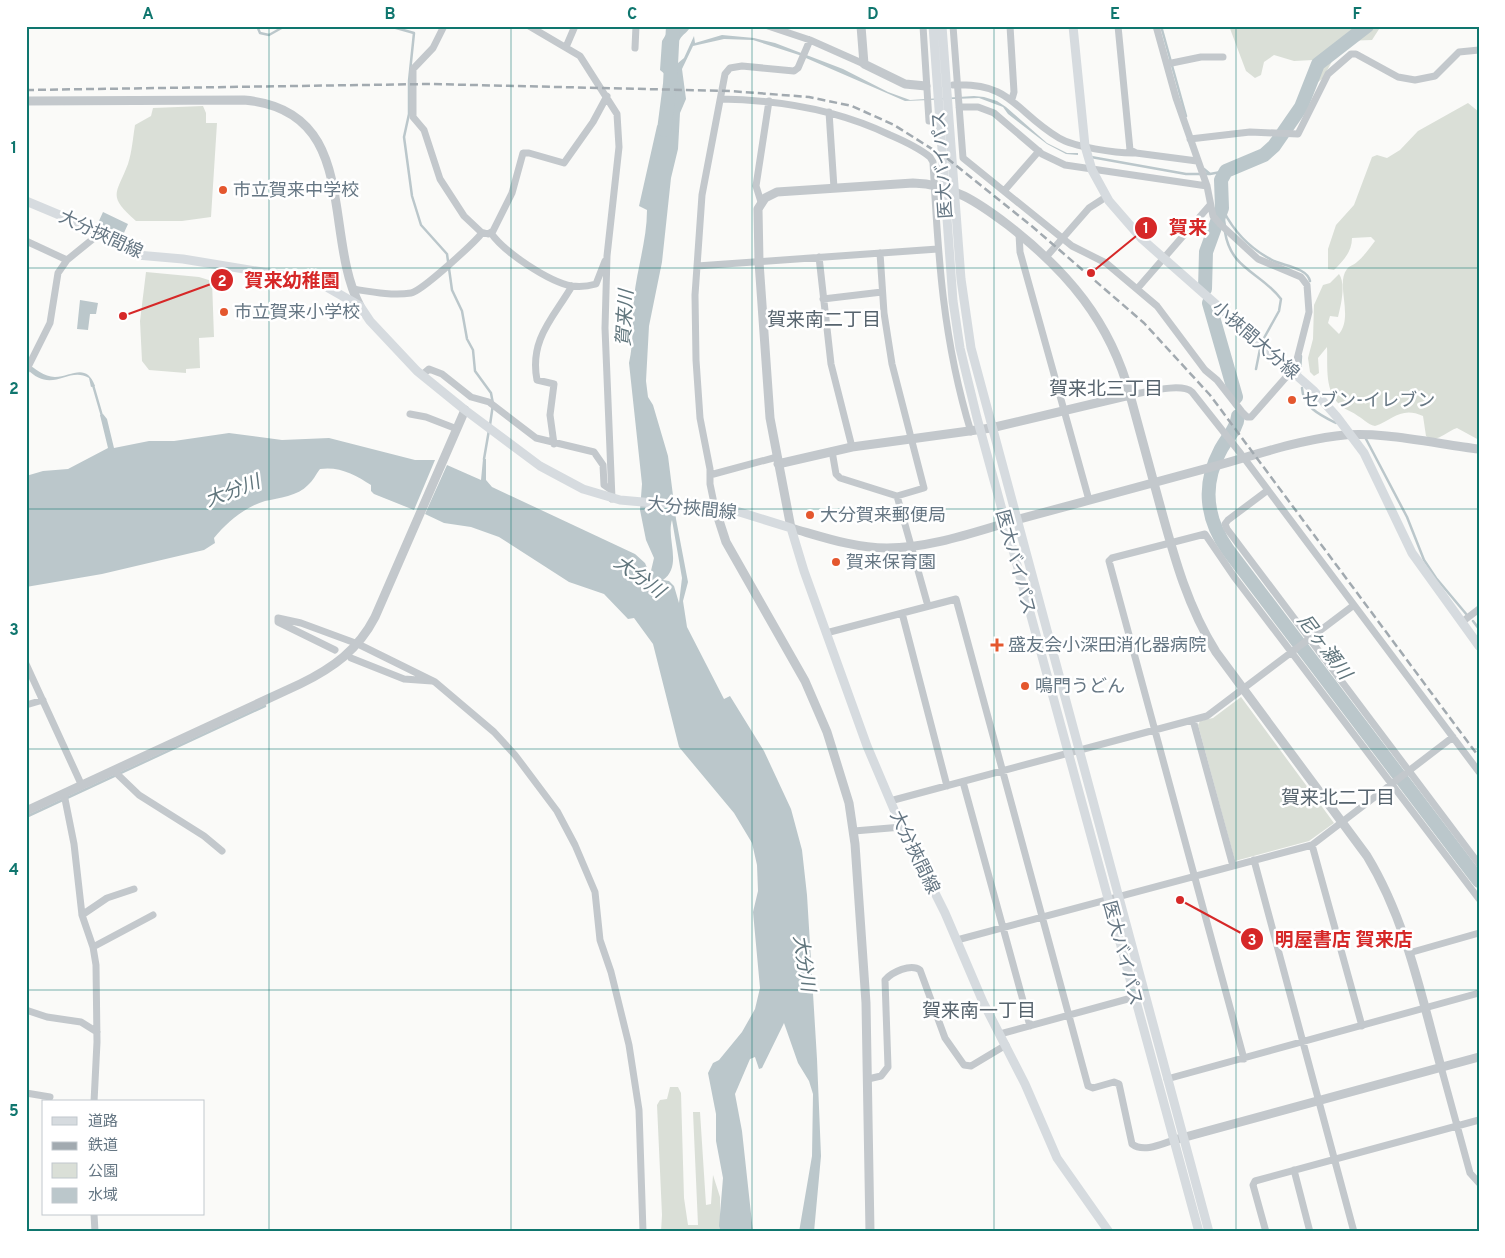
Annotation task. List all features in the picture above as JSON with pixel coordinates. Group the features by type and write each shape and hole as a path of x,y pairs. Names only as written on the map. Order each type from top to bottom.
{"main road":[{"name":"医大バイパス","path":"933,26 939,54 967,332 1113,898 1168,1079 1209,1232"},
{"name":"医大バイパス","path":"942,26 939,54 952,294 960,348 976,431 1006,523 1074,752"},
{"name":"小挾間大分線","path":"1074,26 1087,153 1092,170 1106,197 1126,223 1323,400 1350,434 1371,466 1412,553 1433,585 1479,646"},
{"name":"大分挾間線","path":"26,201 71,220 142,256 183,259 310,280 325,286 360,306 372,324 422,375 466,410 548,471 583,489 614,496 733,510 792,528 804,572 890,801 1058,1158 1109,1232"},
{"name":"医大バイパス","path":"1113,898 1135,996 1199,1232"}],"street":[{"path":"444,26 431,51 413,69 413,116 424,130 440,179 459,211 482,233 491,233 510,252 539,272 572,286 596,284 607,256"},
{"path":"529,26 566,47 585,61 617,114 618,147 607,256 604,353 614,496"},
{"path":"566,47 575,26"},
{"path":"635,48 636,26"},
{"path":"768,26 810,40 864,64 900,83 926,86 977,85 991,88 1012,99 1057,137 1087,153 1133,153 1197,161"},
{"path":"861,26 864,64"},
{"path":"923,26 929,121"},
{"path":"953,26 963,158 1062,238 1076,248 1100,260 1137,289 1160,310 1205,370 1217,380 1247,417 1251,417 1258,412 1292,372 1310,312 1305,282 1298,276 1266,263 1230,234 1215,219 1156,26"},
{"path":"1010,26 1014,92 1012,99"},
{"path":"1118,26 1128,146 1133,153"},
{"path":"810,40 798,68 792,72 742,66 730,68 726,72 702,195 697,266 697,391 715,508 726,542 796,664 820,714 845,788 854,831 863,942 868,1079 870,1232"},
{"path":"1190,139 1239,132 1298,134 1328,74 1334,67 1352,54 1356,54 1398,77 1415,80 1435,76 1460,52 1479,50"},
{"path":"1167,64 1201,57 1223,57"},
{"path":"491,233 512,193 523,153 529,152 564,163 593,122 607,96"},
{"path":"26,101 238,99 262,102 285,111 309,130 327,159 353,289 360,306"},
{"path":"721,99 769,101 829,112 880,130 926,154 933,162 942,296 952,359 976,431"},
{"path":"769,101 756,186 761,202 757,217 758,262 768,402 777,461 792,528 864,546 911,546 943,540 1227,462 1312,441 1350,434 1479,449"},
{"path":"959,107 978,107 994,112 1039,151 1059,163 1092,170 1205,183"},
{"path":"829,112 834,188"},
{"path":"1004,191 1039,151"},
{"path":"761,202 777,192 913,183 934,185 974,199 1047,256 1077,290 1101,325 1118,358 1181,581 1200,625 1216,652 1367,856 1384,885 1396,912 1409,953 1470,1173 1479,1184"},
{"path":"1047,256 1089,208 1106,197"},
{"path":"1137,289 1210,205"},
{"path":"353,289 390,294 414,292 456,260 482,233"},
{"path":"26,371 51,322 58,273 67,260 99,234"},
{"path":"1019,234 1020,252 1089,500"},
{"path":"26,241 67,260"},
{"path":"697,266 938,249"},
{"path":"832,451 838,478 897,496 924,488 892,364 882,292 880,253"},
{"path":"819,257 822,299 831,364 852,447"},
{"path":"554,444 550,415 554,384 537,380 537,358 545,327 572,286"},
{"path":"822,299 882,292"},
{"path":"422,375 429,369 439,372 471,397 489,402 536,438 554,444 588,450 596,454 602,465 604,485 614,496"},
{"path":"710,475 852,447 976,431 1130,395 1187,388 1235,446 1479,772"},
{"path":"26,811 321,674 338,663 359,642 379,608 466,410"},
{"path":"410,414 426,417 456,431"},
{"path":"1268,490 1228,520 1226,526 1238,547 1479,864"},
{"path":"897,496 928,606"},
{"path":"1244,1059 1109,562 1112,558 1205,534 1229,570 1479,899"},
{"path":"826,633 956,599 1088,1086 1093,1088 1114,1082 1119,1084 1132,1144 1142,1149 1479,1057"},
{"path":"890,801 1194,720 1214,712 1354,605"},
{"path":"1462,622 1479,609"},
{"path":"902,613 948,786"},
{"path":"335,650 286,627 278,622 278,618 301,622 359,642 432,681 471,711 494,732 533,777 557,810 575,845 594,892 600,940 620,1004 635,1079 641,1143 643,1232"},
{"path":"351,658 398,678 414,681 432,681"},
{"path":"26,664 82,786"},
{"path":"26,706 43,700"},
{"path":"1194,720 1234,866"},
{"path":"957,940 1312,845 1453,738"},
{"path":"114,771 140,795 198,832 222,851"},
{"path":"963,782 1030,1026"},
{"path":"64,794 75,851 82,915 93,947 97,976 94,1100"},
{"path":"854,831 902,827"},
{"path":"1312,845 1362,1026"},
{"path":"1254,860 1354,1232"},
{"path":"82,915 107,898 134,889"},
{"path":"93,947 153,916"},
{"path":"1409,953 1479,933"},
{"path":"868,1079 881,1076 888,1067 884,980 892,974 911,967 920,970 945,1038 964,1065 971,1066 1006,1045"},
{"path":"1168,1079 1479,993"},
{"path":"1000,1034 1135,996"},
{"path":"26,1010 47,1018 81,1022 97,1032"},
{"path":"26,1093 50,1097"},
{"path":"1266,1232 1253,1185 1255,1181 1479,1120"},
{"path":"1294,1170 1310,1232"},
{"path":"94,1216 95,1232"}],"green space":[{"path":"1229,26 1381,26 1372,40 1343,41 1323,78 1317,83 1313,60 1294,61 1274,55 1264,62 1261,75 1255,78 1246,71"},
{"path":"1468,103 1479,112 1479,440 1457,428 1434,439 1426,436 1423,416 1415,413 1403,413 1375,426 1341,406 1329,386 1327,347 1318,358 1319,373 1314,376 1310,372 1308,358 1313,339 1314,305 1323,285 1330,283 1339,274 1343,289 1338,317 1330,316 1328,323 1339,334 1345,318 1344,275 1348,268 1360,260 1375,241 1371,237 1352,238 1349,252 1344,260 1334,270 1328,269 1328,249 1336,225 1354,205 1372,157 1377,155 1387,158 1400,150 1418,131"},
{"path":"203,106 206,113 206,123 217,123 211,217 182,221 136,221 121,205 117,194 128,164 135,125 151,116 153,108"},
{"path":"146,272 199,277 212,281 214,337 199,338 200,368 186,369 186,373 149,370 142,361 140,321"},
{"path":"1241,697 1334,823 1309,841 1235,861 1198,725 1200,721 1213,718"},
{"path":"670,1087 678,1087 681,1093 684,1198 688,1225 698,1225 693,1112 700,1112 706,1205 711,1204 713,1175 720,1197 720,1232 661,1232 662,1215 657,1105 660,1100 667,1099"}],"water":[{"name":"大分川","path":"671,26 691,26 681,37 677,46 674,59 678,63 684,58 694,36 695,43 722,35 754,38 775,43 843,69 888,92 910,100 984,97 997,101 1006,107 1047,143 1067,153 1078,153 1078,155 1066,154 1047,144 1008,114 1003,107 979,98 905,101 799,55 753,40 724,39 693,46 682,69 686,99 680,113 678,149 671,178 662,262 649,326 646,381 648,397 653,405 668,456 676,519 688,582 683,601 687,627 724,699 730,696 764,751 791,809 802,850 807,895 821,1156 814,1232 799,1232 812,1156 813,1094 809,1081 798,1063 784,1023 762,1068 759,1069 755,1057 750,1059 735,1094 742,1131 753,1232 721,1232 719,1226 723,1178 716,1141 716,1114 708,1073 713,1063 719,1060 742,1032 755,1009 760,988 753,912 758,891 757,865 752,843 734,813 679,747 653,644 634,618 628,619 604,594 569,582 499,537 471,527 444,523 425,514 447,465 481,480 483,459 486,459 486,480 492,487 635,554 645,563 650,575 654,558 646,540 640,510 642,484 629,363 634,298 647,221 647,210 639,206 657,126 671,109 674,99 674,82 660,70 662,41","holes":["672,520 682,578 679,603 674,586 669,581 663,580 669,574 672,567"]},
{"path":"103,212 128,224 123,235 98,223"},
{"path":"80,300 98,303 96,314 90,314 88,330 77,329"},
{"path":"26,363 51,377 78,373 87,374 95,386 91,387 89,378 81,375 44,380 35,376 26,368"},
{"name":"大分川","path":"103,414 107,419 114,448 149,441 174,441 229,433 282,440 329,438 415,460 435,460 414,510 374,494 371,491 371,485 353,475 341,470 320,469 310,483 299,492 265,501 250,507 237,516 214,538 215,543 204,550 102,574 26,587 26,476 43,471 68,469 108,448 100,415"}],"waterway":[{"path":"257,26 260,33 269,35 285,26"},
{"path":"389,26 414,33 409,81 409,114 404,137 412,196 421,225 447,254 452,290 462,311 467,339 473,350 475,371 491,393 493,404 490,425"},
{"name":"賀来川","path":"664,130 670,84 673,26"},
{"path":"1161,26 1186,116"},
{"name":"尼ヶ瀬川","path":"1205,289 1206,252 1222,208 1221,180 1226,171 1264,155 1274,146 1301,107 1318,64 1367,26"},
{"path":"1091,157 1186,174 1210,174"},
{"path":"1204,169 1210,174 1226,171"},
{"path":"1222,208 1225,226"},
{"path":"1224,212 1233,227 1251,246 1274,261 1300,270 1305,273 1310,281"},
{"path":"1225,232 1233,255 1248,270 1265,282 1281,299 1279,311 1264,338"},
{"name":"尼ヶ瀬川","path":"1209,303 1236,397"},
{"path":"1256,369 1260,349"},
{"path":"1300,372 1301,356"},
{"path":"93,385 102,416"},
{"path":"1302,388 1305,400 1313,410 1336,423"},
{"name":"尼ヶ瀬川","path":"1238,416 1233,430 1214,464 1209,489 1211,514 1221,538 1228,550 1479,881"},
{"path":"484,459 489,430"},
{"path":"1366,439 1407,517 1424,560 1436,578 1467,615"},
{"path":"1473,621 1479,629"},
{"path":"26,817 265,706"}],"railway":[{"path":"26,90 430,84 730,91 809,97 852,106 894,125 948,159 1034,228 1144,323 1210,395 1479,757"}],"place":[{"name":"市立賀来中学校","path":"223,190"},
{"name":"賀来","path":"1091,273"},
{"name":"市立賀来小学校","path":"224,312"},
{"name":"賀来幼稚園","path":"123,316"},
{"name":"セブン-イレブン","path":"1292,400"},
{"name":"大分賀来郵便局","path":"810,515"},
{"name":"賀来保育園","path":"836,562"},
{"name":"盛友会小深田消化器病院","path":"997,645"},
{"name":"鳴門うどん","path":"1025,686"},
{"name":"明屋書店 賀来店","path":"1180,900"}],"district":[{"name":"賀来南二丁目","path":"824,319"},
{"name":"賀来北三丁目","path":"1106,388"},
{"name":"賀来北二丁目","path":"1338,797"},
{"name":"賀来南一丁目","path":"979,1010"}]}
